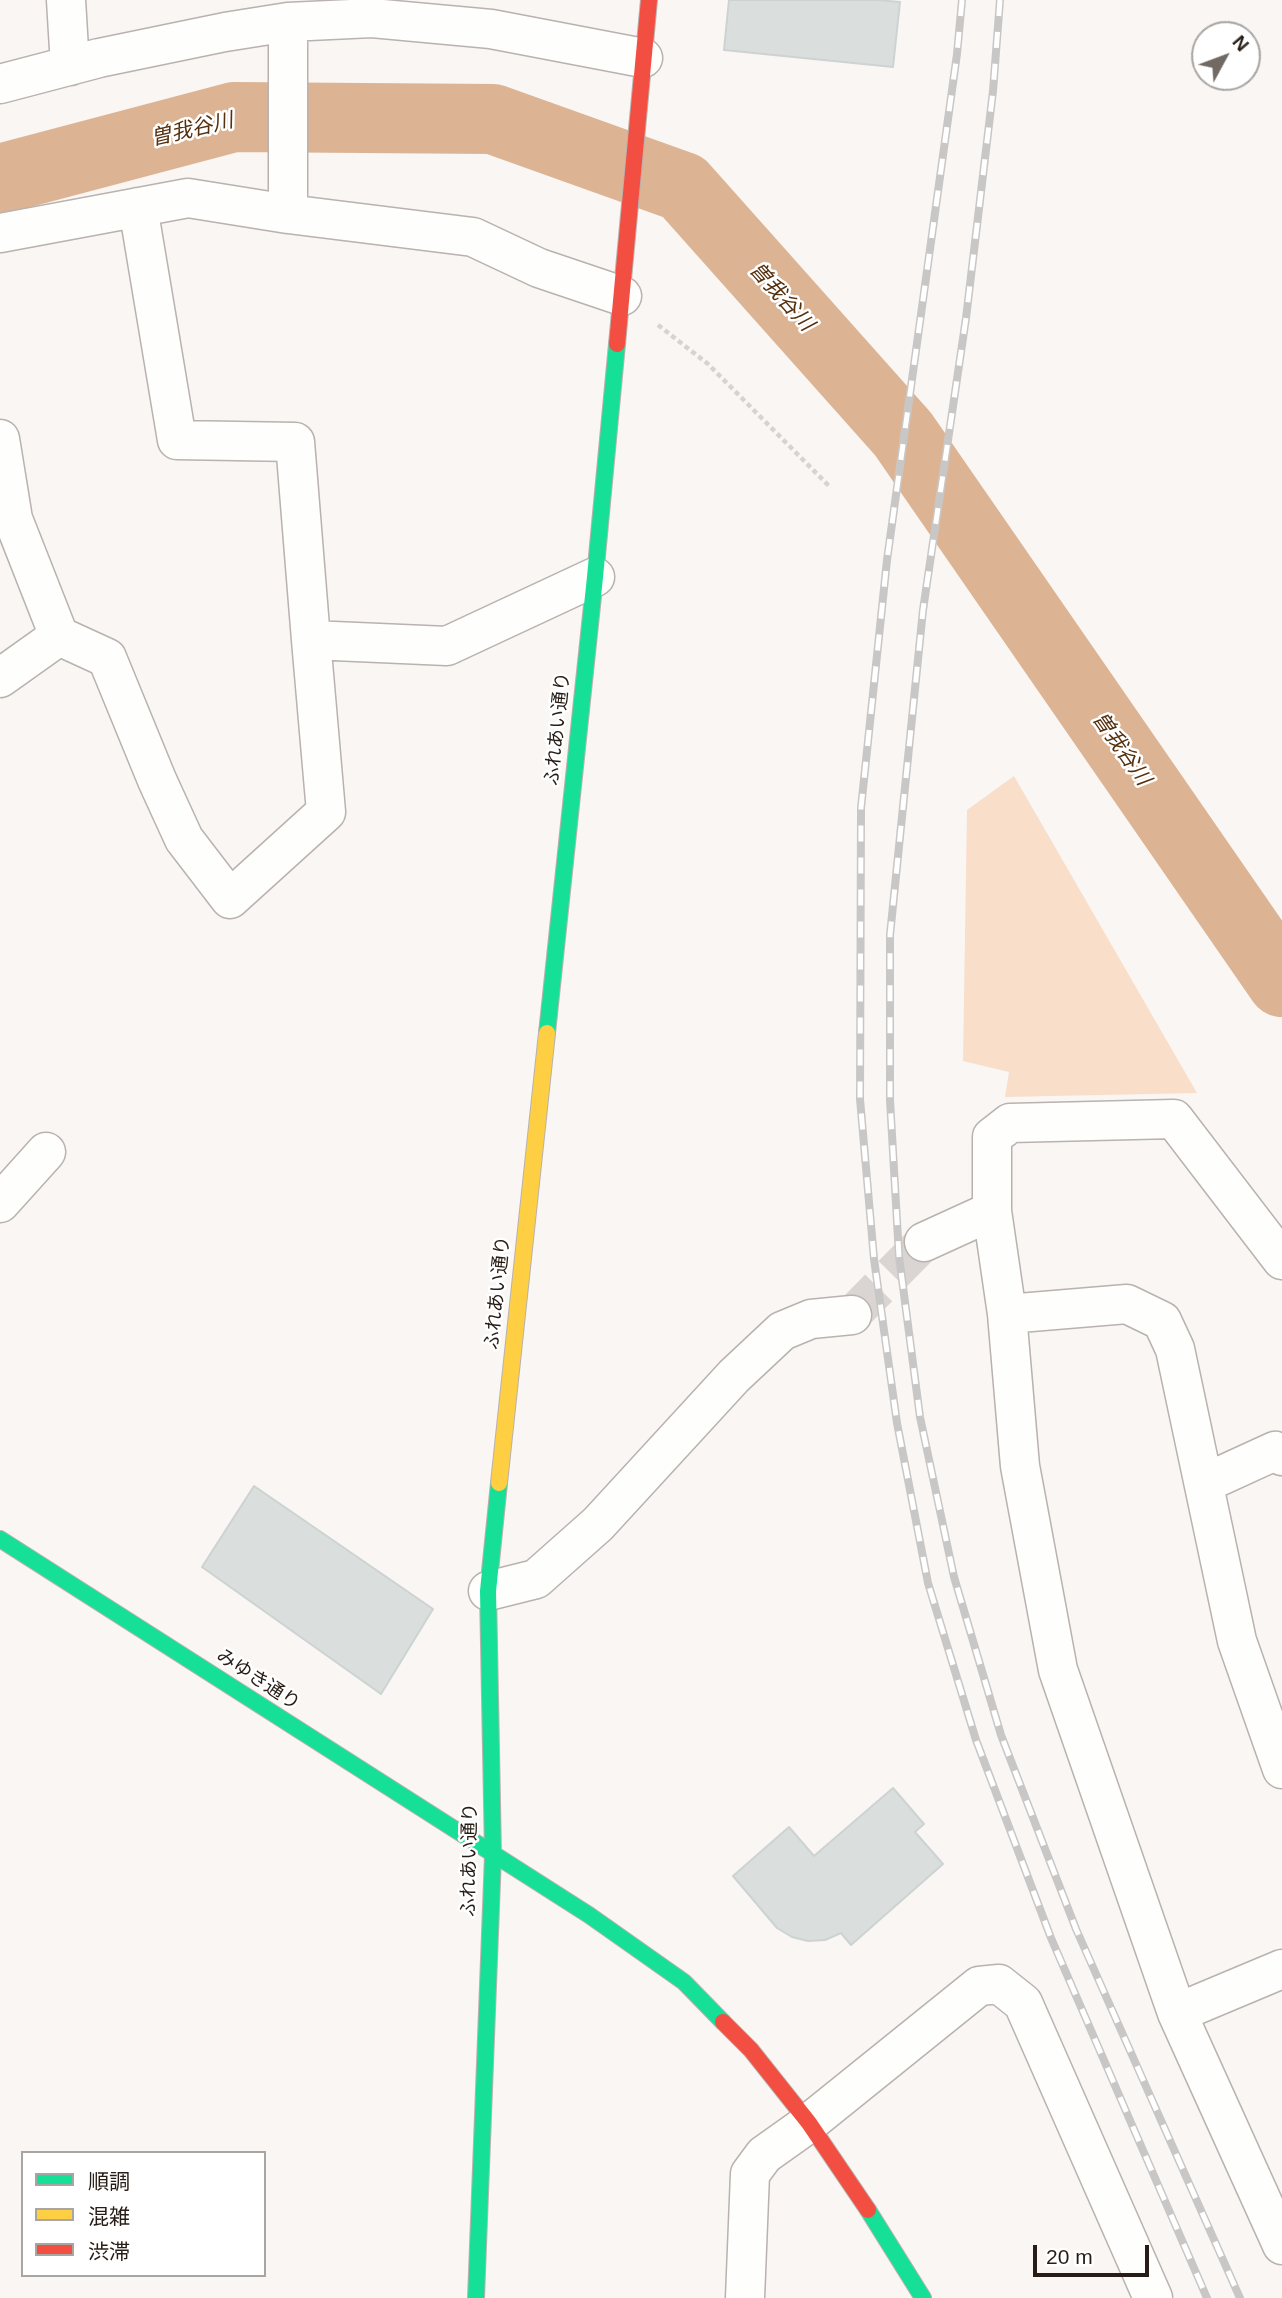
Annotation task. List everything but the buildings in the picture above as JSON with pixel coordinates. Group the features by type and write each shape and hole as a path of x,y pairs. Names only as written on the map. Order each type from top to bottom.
{"street":[{"path":"66,0 70,66"},
{"path":"0,84 225,32 275,24 372,18 491,29 643,58 649,0"},
{"path":"288,41 288,215"},
{"name":"ふれあい通り","path":"476,2298 493,1855 488,1591 595,577 643,58"},
{"path":"0,233 188,198 288,215 473,237 538,268 622,296"},
{"path":"0,439 13,519 59,636 107,657 184,839 230,899 326,812 295,442 177,440 138,207"},
{"path":"311,640 447,646 595,577"},
{"path":"0,678 59,636"},
{"path":"1282,1260 1174,1119 1010,1123 992,1137 992,1212 1007,1314 1020,1466 1058,1670 1177,2013 1282,2245"},
{"path":"0,1203 46,1152"},
{"path":"924,1241 992,1212"},
{"path":"1007,1314 1127,1304 1162,1321 1175,1349 1237,1641 1282,1769"},
{"path":"488,1591 536,1578 598,1524 734,1376 782,1331 811,1319 852,1315"},
{"path":"1205,1483 1275,1451 1282,1455"},
{"name":"みゆき通り","path":"0,1539 589,1914 684,1982 751,2050 809,2123 878,2225 923,2298"},
{"path":"1177,2013 1282,1969"},
{"path":"745,2298 750,2174 764,2155 809,2123 979,1986 999,1984 1023,2003 1153,2298"}],"path":[{"path":"622,296 708,364 831,488"}],"shaded area":[{"path":"1014,776 1197,1093 1005,1097 1009,1072 963,1061 967,810"}],"waterway":[{"name":"曽我谷川","path":"0,179 234,117 493,119 683,187 903,434 1282,982"}],"tunnel":[{"path":"852,1315 924,1242"}],"railway":[{"path":"962,0 957,54 887,560 861,808 860,1099 874,1259 897,1423 928,1583 976,1740 1051,1938 1207,2298"},
{"path":"1000,0 993,91 966,318 923,610 890,935 890,1100 899,1256 920,1417 954,1577 1001,1735 1076,1929 1240,2298"}],"traffic: fast":[{"path":"547,1033 617,344"},
{"path":"476,2298 493,1855 488,1591 499,1483"},
{"path":"0,1539 589,1915 684,1982 723,2022"},
{"path":"868,2210 923,2298"}],"traffic: slow":[{"path":"499,1483 547,1033"}],"traffic: jam":[{"path":"617,344 649,0"},
{"path":"723,2022 751,2050 809,2123 868,2210"}]}
